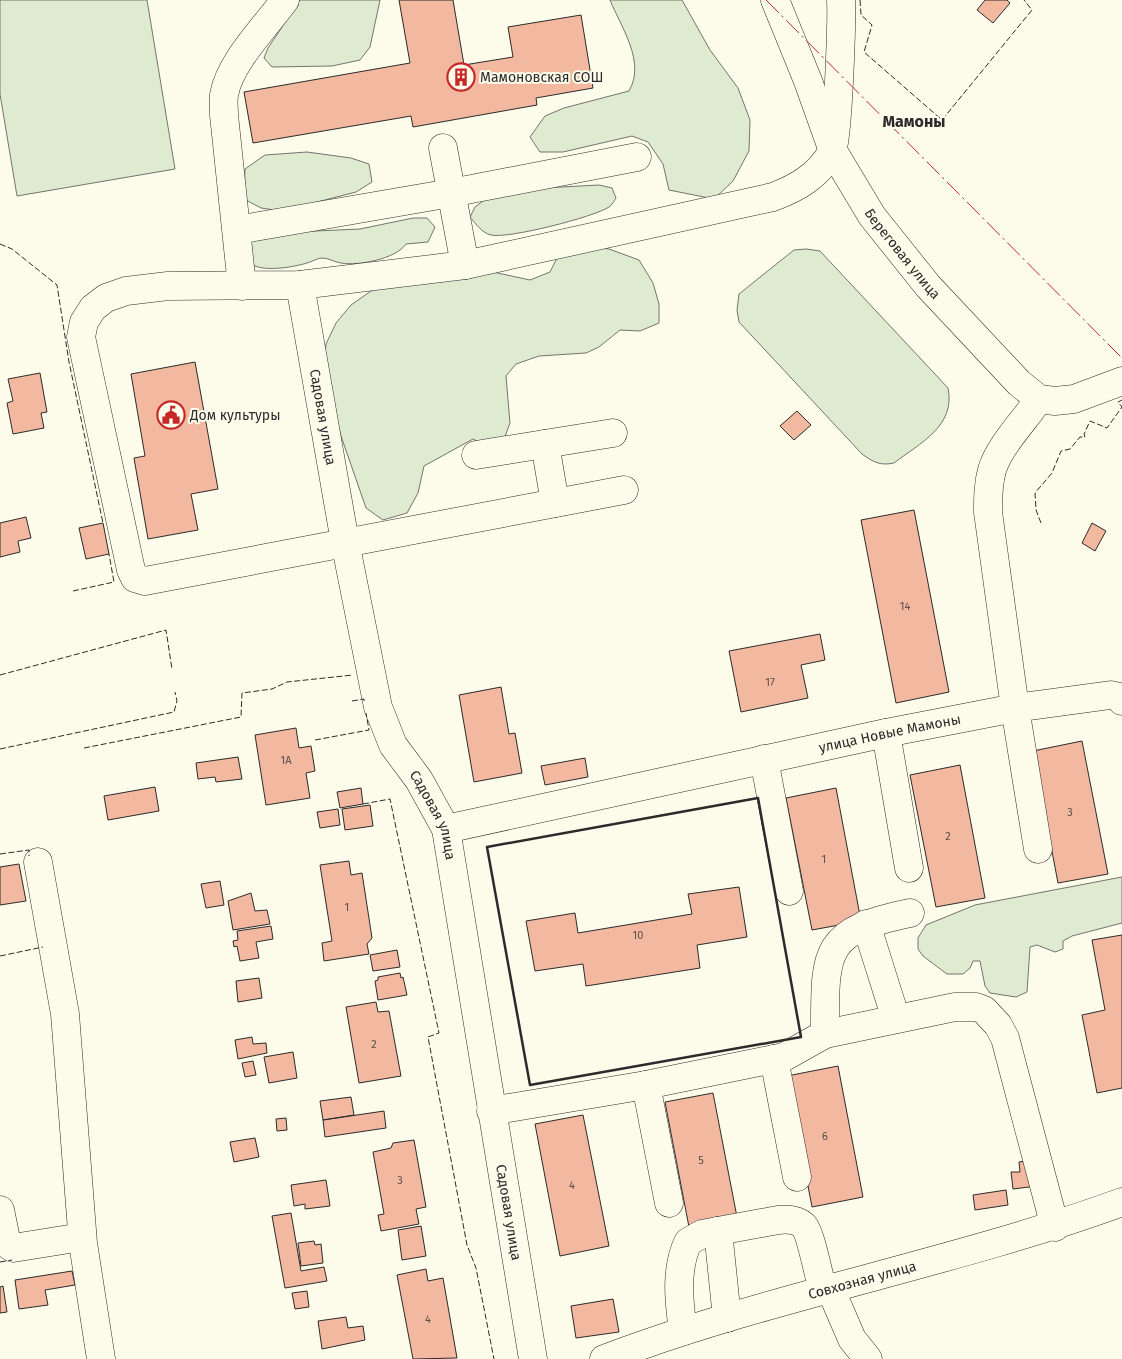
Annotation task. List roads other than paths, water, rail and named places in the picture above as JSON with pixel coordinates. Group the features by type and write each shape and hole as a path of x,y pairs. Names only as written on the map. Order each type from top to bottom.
{"street":[{"path":"242,286 224,115 224,95 229,79 238,62 285,0"},
{"name":"Береговая улица","path":"775,0 834,151 872,216 897,249 1019,383 1039,399"},
{"path":"624,490 145,581 135,578 131,570 81,337 84,322 93,308 106,298 126,292 168,286 300,284 465,265 773,197 796,188 808,180 834,151 841,0"},
{"path":"443,148 465,265"},
{"path":"237,230 451,193 637,156"},
{"name":"Садовая улица","path":"300,284 345,542 383,724 393,745 419,780 446,829 533,1359"},
{"path":"1038,849 1015,708 988,512 988,486 992,468 1000,453 1039,399 1055,401 1074,399 1122,381"},
{"path":"476,455 613,433"},
{"path":"545,444 555,503"},
{"name":"улица Новые Мамоны","path":"446,829 886,733 1015,708 1111,695 1119,697 1122,702"},
{"path":"886,733 909,868"},
{"path":"764,759 789,891"},
{"path":"38,862 65,1014 82,1236 101,1359"},
{"path":"825,1034 827,967 833,951 846,934 866,924 910,913"},
{"path":"866,924 886,979 896,1019"},
{"path":"491,1111 774,1059 800,1050 825,1034 955,1007 976,1007 984,1010 998,1025 1010,1051 1055,1227"},
{"path":"774,1059 797,1177"},
{"path":"646,1084 669,1203"},
{"name":"Совхозная улица","path":"604,1359 727,1318 826,1289 1055,1227 1122,1202"},
{"path":"0,1210 7,1244 13,1248 82,1236"},
{"path":"683,1332 679,1285 685,1249 694,1237 790,1219 800,1224 807,1234 826,1289 852,1339 868,1359"},
{"path":"718,1231 727,1318"}],"place":[{"name":"Мамоновская СОШ","path":"461,77"},
{"name":"Дом культуры","path":"171,415"}],"district":[{"name":"Мамоны","path":"914,121"}]}
